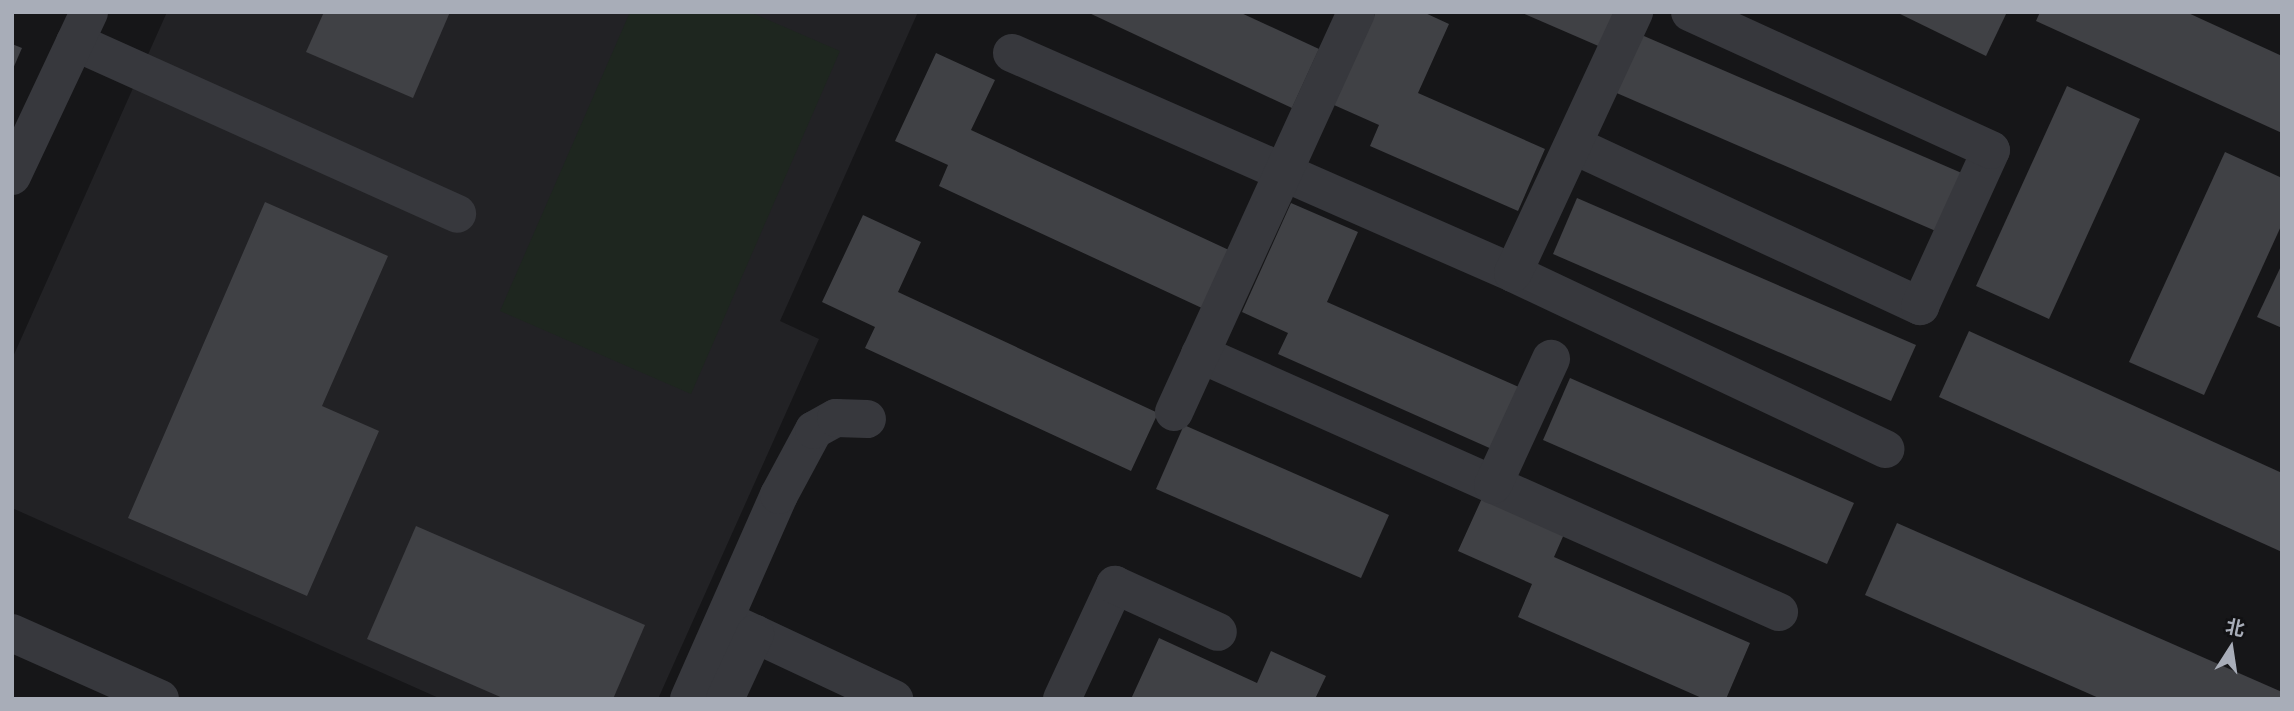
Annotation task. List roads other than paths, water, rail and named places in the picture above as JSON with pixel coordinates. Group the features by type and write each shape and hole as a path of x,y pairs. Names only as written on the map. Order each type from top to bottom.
{"street":[{"path":"1174,412 1356,12"},
{"path":"1513,273 1634,12"},
{"path":"1573,145 1920,306 1991,150 1690,12"},
{"path":"12,176 82,27 457,214"},
{"path":"1012,53 1513,273 1885,449"},
{"path":"1200,354 1779,612"},
{"path":"1493,485 1551,359"},
{"path":"725,699 740,627 779,495 814,430 836,418 867,419"},
{"path":"1062,699 1115,585 1218,632"},
{"path":"688,699 740,627"},
{"path":"740,627 894,699"},
{"path":"12,633 160,699"}]}
